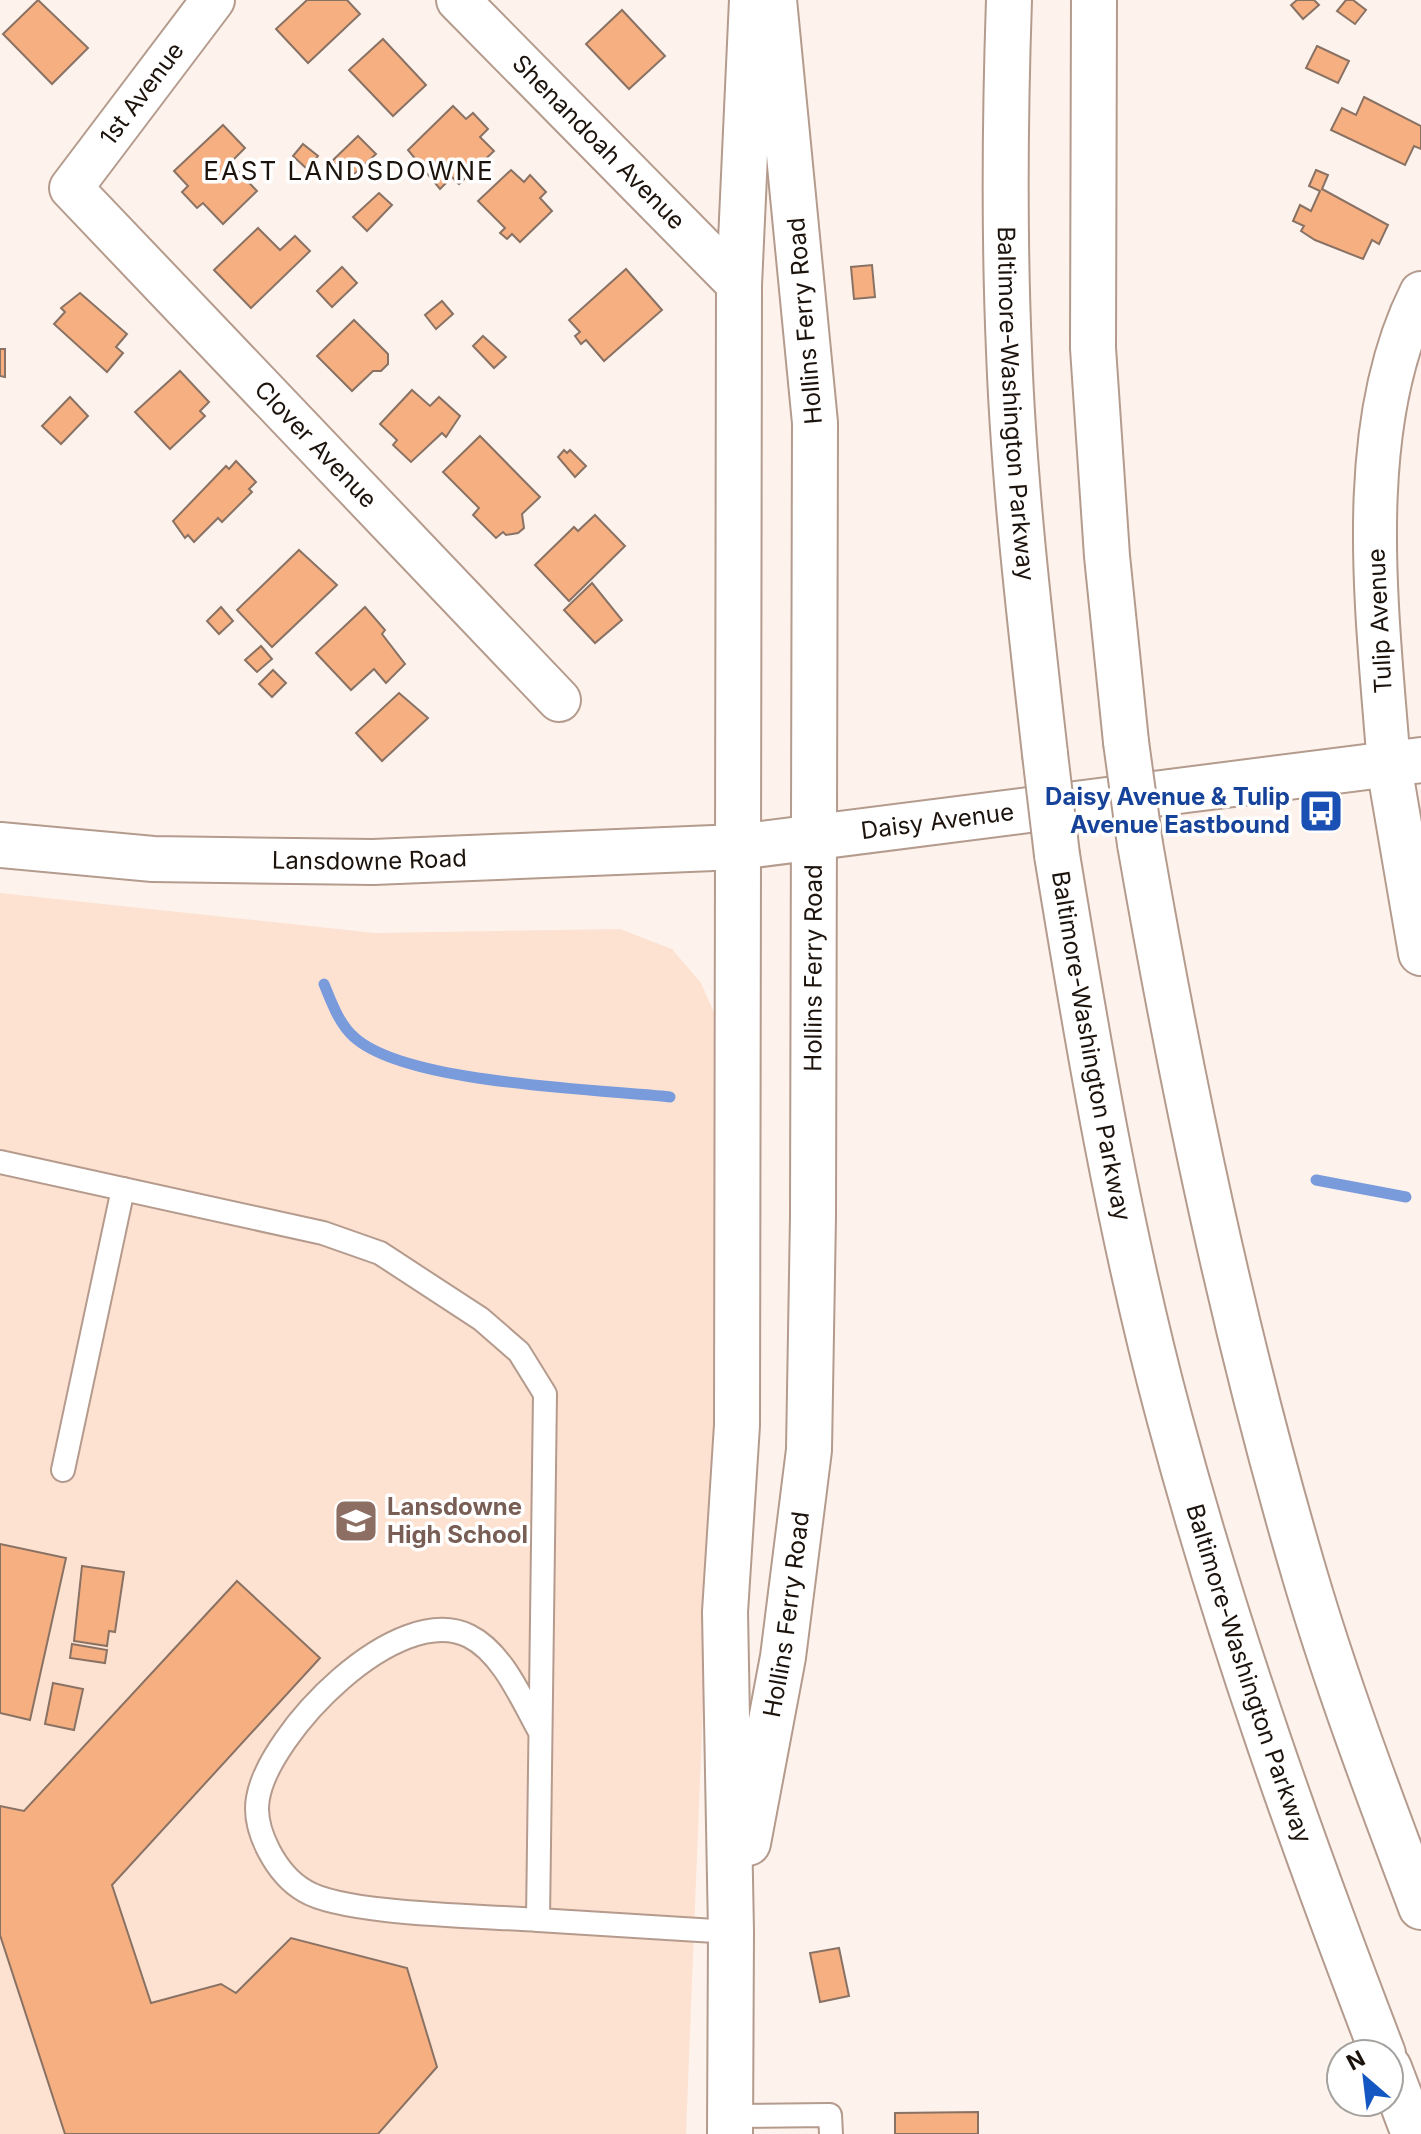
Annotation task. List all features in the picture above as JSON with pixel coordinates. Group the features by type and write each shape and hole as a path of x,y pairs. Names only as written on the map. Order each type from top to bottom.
{"main road":[{"name":"Hollins Ferry Road","path":"730,2125 731,1932 725,1612 737,1425 739,285 752,0"},
{"name":"Hollins Ferry Road","path":"731,1932 783,1657 809,1450 813,1216 815,423 774,0"},
{"name":"Baltimore-Washington Parkway","path":"1009,0 1005,148 1009,353 1024,567 1057,855 1088,1049 1169,1417 1223,1606 1291,1807 1377,2038"},
{"path":"1094,0 1093,348 1107,556 1140,844 1206,1192 1255,1395 1306,1578 1373,1778 1421,1907"},
{"name":"Daisy Avenue","path":"738,847 1405,763"},
{"name":"Tulip Avenue","path":"1405,763 1421,953"},
{"name":"Lansdowne Road","path":"0,845 153,859 373,862 738,847"},
{"path":"1405,2110 1414,2134"}],"street":[{"name":"1st Avenue","path":"71,188 213,0"},
{"name":"Shenandoah Avenue","path":"458,0 739,285"},
{"name":"Clover Avenue","path":"71,188 559,700"},
{"name":"Tulip Avenue","path":"1405,763 1375,581 1377,479 1389,390 1411,312 1421,293"}],"lane":[{"path":"0,1162 323,1233 380,1253 481,1319 519,1352 545,1394 538,1920"},
{"path":"63,1470 123,1189"},
{"path":"540,1732 487,1649 468,1635 424,1629 379,1649 319,1701 269,1767 258,1798 258,1819 267,1847 281,1870 305,1892 348,1905 731,1932"},
{"path":"730,2125 830,2115 831,2134"}],"shaded area":[{"name":"Lansdowne High School","path":"0,893 375,933 620,929 672,949 701,983 716,1017 718,1222 714,1427 686,2134 0,2134"}],"building":[{"path":"38,0 88,48 52,84 3,34"},
{"path":"307,0 347,0 360,14 308,63 276,29"},
{"path":"1297,0 1314,0 1319,5 1303,19 1291,5"},
{"path":"1346,0 1353,0 1366,10 1355,24 1337,11"},
{"path":"622,10 665,56 629,89 586,44"},
{"path":"383,39 426,85 393,116 349,70"},
{"path":"1317,46 1349,61 1338,83 1306,68"},
{"path":"1364,97 1421,126 1421,149 1414,146 1405,165 1331,130 1342,108 1356,115"},
{"path":"453,106 466,119 473,113 488,129 480,137 494,151 459,184 452,177 440,189 408,150"},
{"path":"223,125 245,148 230,163 257,191 223,224 203,203 197,208 182,192 188,186 174,171"},
{"path":"358,136 376,154 349,179 332,161"},
{"path":"303,144 318,156 307,169 293,156"},
{"path":"511,170 524,182 530,175 546,192 540,198 552,211 520,242 512,234 507,239 500,233 505,228 478,201"},
{"path":"1316,170 1328,175 1322,189 1388,225 1379,244 1372,240 1363,259 1315,240 1301,231 1304,226 1293,221 1300,205 1311,211 1320,191 1309,186"},
{"path":"379,193 392,205 367,231 353,217"},
{"path":"258,228 280,250 295,236 310,251 251,308 214,270"},
{"path":"872,265 875,297 854,299 851,267"},
{"path":"342,267 357,283 332,307 317,291"},
{"path":"626,269 662,310 604,361 586,340 581,344 575,336 580,332 569,320"},
{"path":"80,293 127,334 116,347 123,353 107,372 54,324 65,312 61,308"},
{"path":"442,301 453,314 436,329 425,315"},
{"path":"354,320 388,354 388,364 381,371 373,371 352,391 317,356"},
{"path":"483,336 506,357 494,368 473,346"},
{"path":"0,349 5,349 5,377 0,376"},
{"path":"180,371 209,402 200,411 205,416 170,449 135,412"},
{"path":"412,390 430,406 439,397 460,416 446,437 442,433 411,462 393,445 397,440 380,424"},
{"path":"70,397 88,416 61,444 42,426"},
{"path":"480,436 540,497 522,514 524,528 518,533 506,535 503,532 496,538 473,515 479,508 443,472"},
{"path":"564,450 567,453 570,450 586,466 575,477 558,457"},
{"path":"236,461 256,482 249,489 252,492 222,522 218,518 194,542 188,535 185,538 173,521 226,466 229,469"},
{"path":"595,515 625,546 569,601 535,565 574,527 578,531"},
{"path":"299,550 337,585 272,647 237,610"},
{"path":"592,583 622,620 595,643 564,610"},
{"path":"221,607 233,621 219,634 207,621"},
{"path":"365,607 385,630 382,634 405,664 386,683 374,669 351,690 316,653"},
{"path":"261,646 272,659 257,672 245,660"},
{"path":"273,670 286,683 272,697 259,684"},
{"path":"399,693 428,718 382,761 356,733"},
{"path":"0,1544 66,1558 30,1720 0,1713"},
{"path":"82,1566 124,1572 115,1632 109,1631 107,1646 74,1641"},
{"path":"237,1581 320,1658 112,1885 151,2003 221,1984 236,1993 291,1938 407,1968 437,2067 378,2134 65,2134 0,1935 0,1806 24,1811"},
{"path":"72,1644 107,1650 105,1663 70,1658"},
{"path":"53,1683 83,1689 74,1730 45,1724"},
{"path":"839,1948 849,1996 820,2002 810,1953"},
{"path":"978,2112 978,2134 895,2134 895,2113"}],"waterway":[{"path":"324,984 340,1019 354,1037 379,1053 414,1065 503,1082 670,1097"},
{"path":"1316,1180 1406,1197"}],"place":[{"name":"Daisy Avenue & Tulip Avenue Eastbound","path":"1321,811"},
{"name":"Lansdowne High School","path":"356,1521"}],"district":[{"name":"EAST LANDSDOWNE","path":"349,171"}]}
